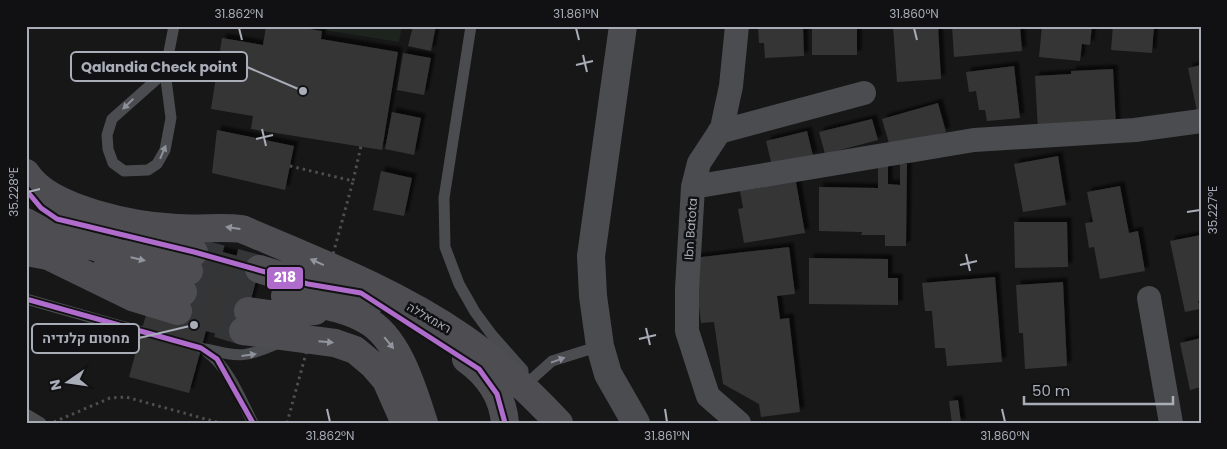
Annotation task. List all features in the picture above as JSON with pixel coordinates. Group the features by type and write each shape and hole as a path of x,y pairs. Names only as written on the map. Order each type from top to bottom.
{"highway":[{"name":"ראמאללה","path":"26,173 33,184 79,210 155,226 179,228 223,226 242,229 279,245 378,306 461,336 523,387 559,423"},
{"path":"26,190 41,208 57,219 77,225 186,281"},
{"path":"26,222 34,228 58,238 186,281"},
{"path":"26,252 48,256 132,296 186,281"},
{"path":"251,300 308,284 362,293 378,306 479,369 491,383 505,423"},
{"path":"251,300 334,309 378,306"},
{"path":"251,300 296,339 335,343 355,350 373,365 386,380 405,423"},
{"path":"378,306 411,381 424,423"}],"street":[{"path":"623,26 591,256 593,296 600,346 608,374 636,423"},
{"name":"Ibn Batota","path":"737,26 731,86 719,132 699,163 693,187 687,289 687,332 708,396 739,423"},
{"path":"719,132 864,93"},
{"path":"693,187 974,140 1135,130 1201,120"},
{"path":"1149,298 1171,423"}],"lane":[{"path":"165,68 112,119 107,135 108,149 114,163 124,171 148,170 157,164 165,150 171,118 165,68 174,26"},
{"path":"471,26 444,198 445,247 459,284 475,312 492,335 523,370 523,387"},
{"path":"26,299 142,332"},
{"path":"253,423 217,359 201,348 235,356 255,354 280,342 296,339"},
{"path":"523,387 552,361 600,346"},
{"path":"26,414 41,423"}],"path":[{"path":"165,68 216,73"},
{"path":"287,423 361,146"},
{"path":"290,166 353,181"},
{"path":"52,423 110,398 126,397 220,423"}],"shaded area":[{"path":"299,26 402,26 399,42"}],"building":[{"path":"266,26 290,26 322,31 321,39 398,52 382,150 251,129 253,116 211,109 222,38 263,45"},
{"path":"413,26 436,26 431,51 408,46"},
{"path":"758,26 803,26 804,56 765,58 764,43 759,43"},
{"path":"812,26 857,26 857,55 812,55"},
{"path":"893,26 938,26 941,79 897,82"},
{"path":"952,26 1020,26 1022,51 954,57"},
{"path":"1042,26 1092,26 1090,45 1082,44 1080,61 1039,57"},
{"path":"1113,26 1154,26 1152,53 1111,50"},
{"path":"403,53 431,58 424,95 397,90"},
{"path":"1201,65 1201,116 1198,116 1188,68"},
{"path":"1014,66 1020,118 987,121 985,110 979,110 976,91 969,92 966,72"},
{"path":"1113,69 1116,126 1038,130 1035,76 1071,74 1071,71"},
{"path":"938,103 946,132 890,147 882,119"},
{"path":"392,112 421,118 414,155 385,149"},
{"path":"872,119 878,140 825,154 819,132"},
{"path":"217,130 294,146 285,190 212,173"},
{"path":"807,131 813,156 772,166 766,141"},
{"path":"1058,156 1066,205 1023,212 1014,164"},
{"path":"900,164 907,164 906,246 885,246 885,235 861,235 862,232 819,231 819,187 878,188 878,165 888,166 888,184 900,185"},
{"path":"381,171 412,178 404,216 373,210"},
{"path":"796,182 805,233 744,243 738,209 743,208 740,191"},
{"path":"1120,186 1129,233 1138,231 1145,271 1100,279 1094,247 1089,248 1085,223 1093,222 1087,192"},
{"path":"1014,222 1067,222 1068,267 1015,268"},
{"path":"1201,235 1201,301 1198,301 1200,309 1185,312 1170,241"},
{"path":"196,245 261,262 240,340 206,331 189,393 129,377 147,311"},
{"path":"789,247 795,294 777,296 780,319 789,318 800,412 761,417 759,404 723,384 714,322 701,323 693,258"},
{"path":"809,258 888,259 888,278 898,278 898,305 809,304"},
{"path":"995,277 1002,362 947,366 945,348 935,348 932,311 925,311 922,283"},
{"path":"1063,282 1067,366 1025,369 1023,333 1019,333 1016,285"},
{"path":"1201,338 1201,387 1190,390 1180,343"},
{"path":"958,400 961,423 952,423 949,401"}],"tunnel":[{"path":"194,252 259,269"},
{"path":"189,271 254,288"},
{"path":"183,292 248,311"},
{"path":"178,311 243,331"}],"transit line":[{"name":"218","path":"26,190 41,208 57,219 194,252 308,284 361,293 479,369 497,394 505,423"},
{"name":"218","path":"26,299 201,348 217,359 253,423"}],"place":[{"name":"Qalandia Check point","path":"303,91"},
{"name":"מחסום קלנדיה","path":"194,325"}]}
